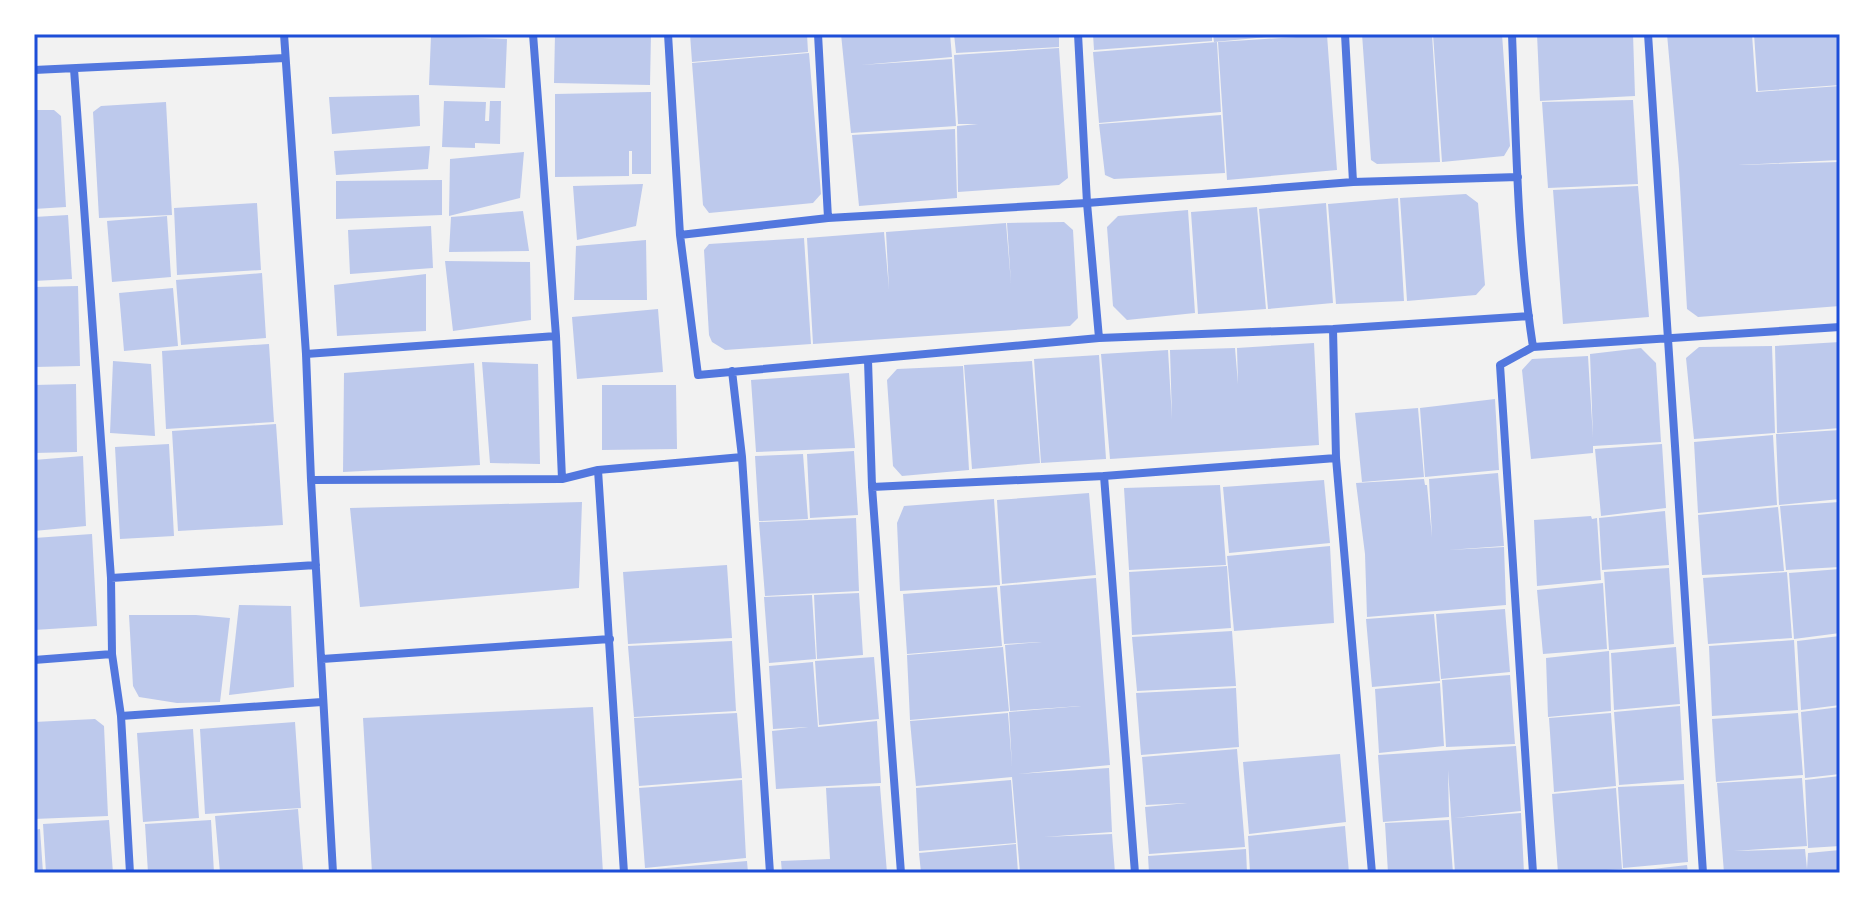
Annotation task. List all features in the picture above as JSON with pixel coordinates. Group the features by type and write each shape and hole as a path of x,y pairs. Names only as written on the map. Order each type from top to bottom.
{"street":[{"path":"284,34 306,354 333,873"},
{"path":"533,34 556,336 562,479"},
{"path":"668,34 680,235 698,375 1099,338 1333,329 1529,316"},
{"path":"818,34 828,218"},
{"path":"1078,34 1087,203 1099,338"},
{"path":"1345,34 1353,182"},
{"path":"1512,34 1518,177 1533,347"},
{"path":"1648,34 1703,873"},
{"path":"34,70 285,58"},
{"path":"74,69 111,578 112,654 121,716 130,873"},
{"path":"680,235 828,218 1087,203 1353,182 1518,177"},
{"path":"1533,873 1500,365 1533,347 1840,327"},
{"path":"1333,329 1336,458 1372,873"},
{"path":"306,354 556,336"},
{"path":"868,360 872,487 901,873"},
{"path":"732,371 742,457 770,873"},
{"path":"311,480 562,479 598,470 742,457"},
{"path":"872,487 1104,476 1336,458"},
{"path":"598,470 624,873"},
{"path":"1104,476 1135,873"},
{"path":"111,578 316,565"},
{"path":"322,659 610,639"},
{"path":"34,660 112,654"},
{"path":"121,716 322,702"}],"building":[{"path":"555,34 651,34 650,85 554,83"},
{"path":"690,34 807,34 808,52 692,62"},
{"path":"841,34 950,34 952,57 861,65 952,59 956,126 851,133"},
{"path":"954,34 1059,34 1059,47 956,53"},
{"path":"1093,34 1212,34 1212,41 1094,50"},
{"path":"1213,34 1278,34 1278,36 1214,42"},
{"path":"1362,34 1432,34 1440,162 1377,164 1371,160"},
{"path":"1433,34 1502,34 1510,146 1504,156 1442,162"},
{"path":"1537,34 1633,34 1635,96 1540,101"},
{"path":"1667,34 1752,34 1756,92 1840,86 1840,160 1738,165 1840,162 1840,306 1698,317 1687,309"},
{"path":"1754,34 1839,34 1840,85 1758,91"},
{"path":"1327,35 1337,170 1227,180 1218,42"},
{"path":"431,36 507,39 505,88 429,85"},
{"path":"1217,42 1221,112 1099,123 1093,52"},
{"path":"1059,48 1068,178 1059,185 958,192 957,126 978,124 958,124 954,55"},
{"path":"809,53 821,194 813,203 709,213 703,205 692,63"},
{"path":"651,92 651,174 632,174 632,151 629,151 629,176 555,177 555,94"},
{"path":"419,95 420,126 332,134 329,97"},
{"path":"1633,100 1638,184 1548,188 1542,102"},
{"path":"444,101 486,102 485,121 489,121 490,101 501,101 500,144 475,143 475,148 442,147"},
{"path":"166,102 172,215 99,218 93,112 101,106"},
{"path":"34,110 54,110 61,116 66,207 34,209"},
{"path":"1221,115 1225,173 1114,179 1105,175 1099,124"},
{"path":"955,129 957,198 859,206 852,135"},
{"path":"430,146 428,169 336,175 334,151"},
{"path":"524,152 520,198 449,216 450,159"},
{"path":"442,180 442,215 336,219 336,181"},
{"path":"643,184 636,226 577,240 573,186"},
{"path":"1638,186 1649,317 1563,324 1553,190"},
{"path":"1466,194 1478,203 1485,285 1476,295 1407,301 1400,198"},
{"path":"1398,198 1404,301 1336,304 1328,204"},
{"path":"257,203 261,270 177,275 174,208"},
{"path":"1326,203 1333,303 1268,309 1259,209"},
{"path":"1257,207 1266,309 1198,314 1191,212"},
{"path":"1188,210 1195,313 1127,320 1113,306 1107,227 1118,216"},
{"path":"523,211 529,251 449,252 451,217"},
{"path":"68,215 72,279 34,281 34,217"},
{"path":"167,216 171,277 112,282 107,221"},
{"path":"1064,222 1073,230 1078,318 1070,326 813,344 807,238 884,232 889,289 886,232 1006,223 1011,283 1007,223"},
{"path":"431,226 433,268 350,274 348,230"},
{"path":"804,238 811,344 725,350 712,342 704,250 709,244"},
{"path":"646,240 647,300 574,300 576,246"},
{"path":"445,261 530,262 531,320 453,331"},
{"path":"262,273 266,338 181,345 176,280"},
{"path":"426,274 426,331 337,336 334,285"},
{"path":"78,286 80,366 34,367 34,287"},
{"path":"173,288 178,346 124,351 119,293"},
{"path":"658,309 663,372 577,379 572,317"},
{"path":"1840,342 1840,428 1777,433 1775,346"},
{"path":"1314,343 1319,445 1110,459 1101,354 1168,350 1172,419 1170,350 1235,348 1238,384 1237,348"},
{"path":"269,344 274,422 166,429 162,351"},
{"path":"1772,346 1775,433 1694,439 1686,358 1699,347"},
{"path":"1641,348 1656,363 1661,442 1593,446 1593,453 1531,459 1522,370 1532,359 1588,356 1593,438 1590,354"},
{"path":"1099,355 1106,459 1041,463 1034,359"},
{"path":"113,361 151,364 155,436 110,433"},
{"path":"1032,361 1040,463 972,469 964,365"},
{"path":"482,362 538,364 540,464 490,463"},
{"path":"474,363 480,465 343,472 344,373"},
{"path":"963,366 969,470 902,476 893,466 887,380 897,369"},
{"path":"849,373 855,448 756,452 751,380"},
{"path":"76,384 77,452 34,453 34,385"},
{"path":"602,385 676,385 677,449 602,450"},
{"path":"1495,399 1499,470 1425,477 1420,408"},
{"path":"1418,408 1424,477 1362,482 1355,413"},
{"path":"276,424 283,525 178,531 172,431"},
{"path":"1840,430 1840,499 1779,505 1776,434"},
{"path":"1773,435 1777,505 1698,513 1694,442"},
{"path":"169,444 174,536 120,539 115,447"},
{"path":"1662,444 1666,508 1601,516 1595,449"},
{"path":"854,451 858,515 810,518 807,454"},
{"path":"803,454 808,519 759,521 755,456"},
{"path":"83,456 86,526 34,531 34,460"},
{"path":"1498,473 1504,546 1448,550 1504,547 1506,605 1367,617 1365,554 1356,483 1424,479 1432,537 1429,479"},
{"path":"1324,480 1330,543 1229,553 1223,487"},
{"path":"1220,485 1226,565 1129,570 1124,488"},
{"path":"1089,493 1096,575 1002,584 997,500"},
{"path":"994,499 1000,585 900,591 897,523 904,506"},
{"path":"582,502 579,588 360,607 350,508"},
{"path":"1840,502 1840,567 1786,570 1780,506"},
{"path":"1778,507 1784,571 1702,575 1698,515"},
{"path":"1665,511 1669,565 1602,570 1599,518"},
{"path":"1591,516 1592,519 1597,518 1601,580 1537,586 1534,520"},
{"path":"856,518 859,591 765,596 759,522"},
{"path":"92,534 97,626 34,630 34,538"},
{"path":"1330,546 1334,623 1234,631 1227,556"},
{"path":"727,565 732,638 628,644 623,572"},
{"path":"1227,566 1231,628 1132,635 1129,572"},
{"path":"1669,568 1674,644 1609,650 1604,572"},
{"path":"1840,569 1840,633 1794,639 1789,573"},
{"path":"1787,572 1792,638 1708,644 1703,578"},
{"path":"1096,578 1110,765 1018,774 1109,768 1112,832 1044,837 1112,834 1115,873 1020,873 1012,777 916,786 910,721 1008,713 1012,766 1009,712 1081,706 1010,711 1005,645 1042,642 1004,644 1000,586"},
{"path":"1603,583 1607,649 1543,654 1537,590"},
{"path":"997,587 1002,646 907,654 903,594"},
{"path":"859,593 863,655 817,659 814,595"},
{"path":"812,595 816,659 769,663 764,597"},
{"path":"239,605 291,606 294,687 229,695"},
{"path":"1505,609 1510,672 1441,679 1436,614"},
{"path":"1434,614 1440,681 1372,687 1366,619"},
{"path":"129,615 230,618 220,702 177,703 139,697 133,686"},
{"path":"1232,631 1236,686 1137,691 1132,637"},
{"path":"1840,636 1840,705 1801,710 1797,641"},
{"path":"1794,640 1798,710 1712,716 1709,646"},
{"path":"732,641 736,711 634,717 628,646"},
{"path":"1003,647 1009,711 910,720 907,655"},
{"path":"1676,647 1680,704 1614,710 1611,653"},
{"path":"1609,651 1611,711 1548,717 1546,658"},
{"path":"874,657 879,719 819,725 815,661"},
{"path":"813,662 818,727 877,721 881,783 776,789 772,731 808,727 773,729 769,666"},
{"path":"1510,675 1515,744 1446,747 1442,680"},
{"path":"1440,683 1444,746 1379,753 1375,689"},
{"path":"1236,688 1239,747 1141,755 1136,693"},
{"path":"1680,706 1684,780 1619,785 1614,712"},
{"path":"593,707 603,873 372,873 363,718"},
{"path":"1840,707 1840,774 1805,778 1801,712"},
{"path":"737,713 742,778 639,786 634,718"},
{"path":"1611,713 1616,786 1554,792 1549,718"},
{"path":"1798,713 1803,775 1716,782 1712,719"},
{"path":"95,719 104,726 108,816 34,819 34,722"},
{"path":"295,722 301,808 205,814 200,729"},
{"path":"193,729 199,818 143,822 137,733"},
{"path":"1516,746 1521,811 1454,818 1521,813 1524,873 1455,873 1448,770 1449,817 1383,822 1378,755"},
{"path":"1237,749 1245,847 1149,854 1145,807 1187,803 1146,805 1142,757"},
{"path":"1340,754 1346,822 1249,834 1243,762"},
{"path":"1840,776 1840,846 1808,848 1805,780"},
{"path":"1802,778 1807,846 1734,851 1805,849 1807,869 1808,853 1840,850 1840,873 1724,873 1717,783"},
{"path":"742,780 746,858 645,868 639,788"},
{"path":"1011,780 1016,843 919,851 916,788"},
{"path":"1684,784 1688,862 1623,868 1618,787"},
{"path":"880,786 887,873 782,873 781,861 830,859 826,788"},
{"path":"1616,788 1622,869 1558,873 1552,794"},
{"path":"298,809 303,870 220,873 215,816"},
{"path":"109,820 113,873 46,873 43,824"},
{"path":"211,820 214,873 148,873 145,824"},
{"path":"1449,820 1453,873 1388,873 1385,823"},
{"path":"1345,826 1349,873 1250,873 1248,836"},
{"path":"40,829 43,873 34,873 34,830"},
{"path":"1016,844 1018,873 921,873 919,853"},
{"path":"1246,849 1247,873 1149,873 1148,856"},
{"path":"747,861 748,873 643,873 643,870"},
{"path":"1687,865 1688,873 1636,873 1636,871"}]}
